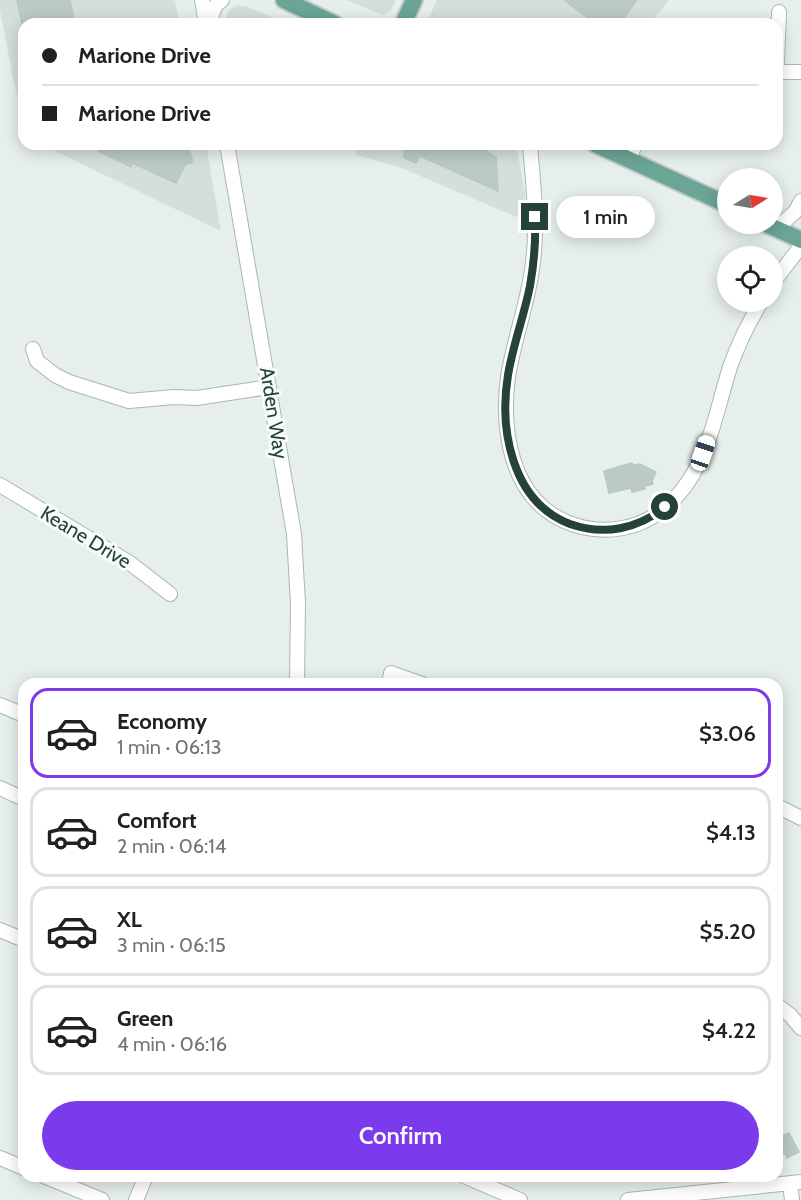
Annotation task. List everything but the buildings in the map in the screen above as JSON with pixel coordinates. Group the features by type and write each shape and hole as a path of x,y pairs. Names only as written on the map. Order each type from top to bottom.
{"main road":[{"path":"285,0 323,18"},
{"path":"406,18 414,0"},
{"path":"632,152 717,200"},
{"path":"783,231 801,240"}],"street":[{"path":"202,0 206,18"},
{"path":"210,18 215,6 222,0"},
{"path":"779,12 779,18"},
{"path":"783,72 801,72"},
{"name":"Arden Way","path":"228,150 296,557 297,678"},
{"path":"531,150 535,194 533,261 530,286 508,377 507,422 510,445 519,476 538,503 551,513 573,525 589,529 613,530 645,521 665,507 687,482 703,453 731,366 756,312"},
{"path":"783,219 795,212 801,201"},
{"path":"783,270 801,246"},
{"path":"33,349 37,361 55,375 69,382 129,401 174,397 196,398 269,387"},
{"name":"Keane Drive","path":"0,485 130,563 170,594"},
{"path":"390,678 391,673 405,678"},
{"path":"0,705 18,712"},
{"path":"0,788 18,796"},
{"path":"783,809 801,818"},
{"path":"0,930 18,938"},
{"path":"783,1010 801,1027"},
{"path":"0,1158 18,1166"},
{"path":"58,1182 102,1200"},
{"path":"136,1200 144,1182"},
{"path":"478,1182 520,1200"},
{"path":"630,1200 796,1182 792,1200"}],"shaded area":[{"path":"0,0 175,0 178,18 18,18 18,99"},
{"path":"346,0 396,0 391,10 383,15"},
{"path":"437,0 669,0 655,18 429,18"},
{"path":"237,5 246,6 273,18 226,18 229,10"},
{"path":"54,150 207,150 221,231"},
{"path":"356,150 517,150 525,194 526,221 399,167 356,155"}],"route":[{"path":"535,217 530,286 512,355 506,400 510,445 519,476 527,490 544,508 573,525 589,529 613,530 629,527 645,521 665,507"}]}
